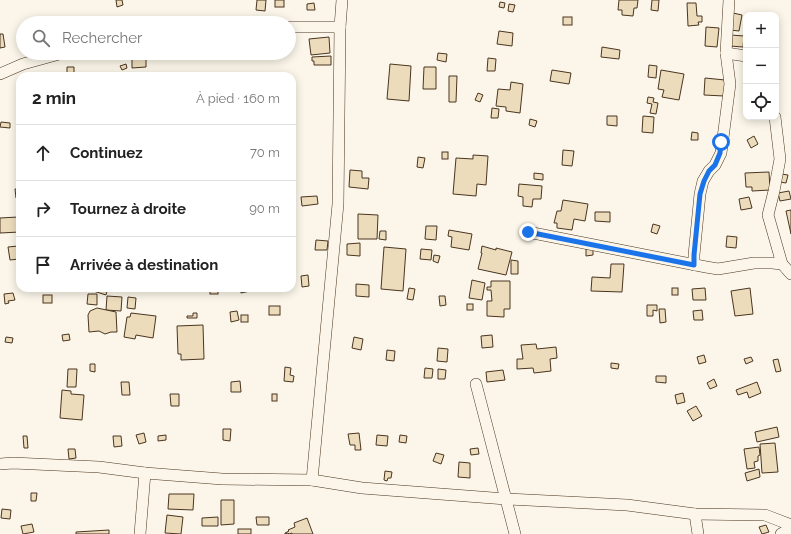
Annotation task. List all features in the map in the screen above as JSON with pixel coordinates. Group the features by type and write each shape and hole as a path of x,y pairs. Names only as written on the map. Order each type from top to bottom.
{"street":[{"path":"312,480 338,204 340,27 342,0"},
{"path":"694,265 700,194 704,181 709,171 715,165 720,153 730,84 726,53 729,0"},
{"path":"296,27 340,27"},
{"path":"726,53 743,56"},
{"path":"0,74 22,64 37,60"},
{"path":"775,120 780,159 768,215 782,264 791,274"},
{"path":"528,232 718,269 754,263 782,264"},
{"path":"476,384 514,534"},
{"path":"0,464 13,463 99,467 145,473 222,479 312,480 362,488 506,499 627,505 695,514 766,515 791,526 781,534"},
{"path":"140,534 145,473"},
{"path":"695,514 698,534"}],"building":[{"path":"116,0 122,0 123,5 117,7"},
{"path":"257,0 266,0 265,11 256,10"},
{"path":"275,0 284,0 284,7 275,7"},
{"path":"619,0 638,0 637,8 634,8 633,16 622,15 622,10 618,10"},
{"path":"652,0 659,0 658,11 651,10"},
{"path":"500,2 505,3 504,8 499,7"},
{"path":"314,3 315,10 307,10 307,4"},
{"path":"687,3 696,3 697,16 702,16 702,22 698,22 699,25 688,26"},
{"path":"509,4 515,5 513,12 508,11"},
{"path":"733,13 742,15 739,31 730,30"},
{"path":"563,17 572,17 572,25 563,25"},
{"path":"706,27 719,28 717,47 705,46"},
{"path":"499,31 513,33 512,46 497,44"},
{"path":"0,34 3,34 5,47 0,48"},
{"path":"731,35 743,36 743,47 730,46"},
{"path":"329,37 330,53 311,55 309,39"},
{"path":"602,47 620,50 619,59 601,57"},
{"path":"438,53 447,54 446,62 437,60"},
{"path":"331,56 331,65 314,65 314,61 312,61 312,57"},
{"path":"488,58 496,59 495,71 487,71"},
{"path":"132,60 146,60 146,67 132,68"},
{"path":"126,64 127,68 122,70 120,66"},
{"path":"390,64 411,66 409,101 387,99"},
{"path":"649,65 657,66 656,78 648,77"},
{"path":"67,67 74,67 74,72 67,72"},
{"path":"424,67 436,67 436,89 423,89"},
{"path":"552,70 571,73 569,84 550,81"},
{"path":"661,70 684,74 679,100 662,97 664,90 658,89"},
{"path":"449,76 457,76 456,102 449,102"},
{"path":"705,78 725,80 724,96 704,95"},
{"path":"511,82 523,84 520,113 506,111 506,107 496,106 498,89 510,90"},
{"path":"478,93 483,95 480,102 475,100"},
{"path":"648,97 654,98 653,102 658,103 656,114 650,113 652,104 647,103"},
{"path":"492,108 499,109 498,118 491,118"},
{"path":"607,116 617,116 617,126 607,125"},
{"path":"643,116 654,117 653,133 642,132"},
{"path":"530,119 537,121 535,127 529,125"},
{"path":"1,122 10,123 10,128 0,127"},
{"path":"692,132 698,133 698,140 691,140"},
{"path":"754,136 758,144 751,148 747,140"},
{"path":"563,150 574,151 572,166 562,165"},
{"path":"442,152 448,152 448,159 442,159"},
{"path":"473,155 488,156 486,185 477,184 476,196 453,194 456,158 473,159"},
{"path":"418,157 425,158 423,168 417,167"},
{"path":"350,170 362,171 362,178 369,178 368,189 349,187"},
{"path":"769,172 770,190 752,191 752,187 746,187 745,173"},
{"path":"534,173 543,174 543,180 534,179"},
{"path":"781,174 788,175 786,183 780,182"},
{"path":"519,184 542,186 541,199 533,199 532,207 523,206 523,197 518,196"},
{"path":"789,191 791,199 780,201 778,193"},
{"path":"317,196 318,204 302,206 301,197"},
{"path":"749,197 752,208 741,210 739,199"},
{"path":"563,200 588,204 585,221 574,219 572,230 557,228 557,223 554,223 557,211 561,211"},
{"path":"791,210 791,234 786,211"},
{"path":"595,212 610,212 610,222 595,221"},
{"path":"358,214 378,215 377,239 358,239"},
{"path":"16,217 16,232 0,233 0,218"},
{"path":"653,224 660,226 657,234 651,232"},
{"path":"426,226 437,226 436,240 425,239"},
{"path":"449,230 472,234 469,250 451,247 452,237 448,236"},
{"path":"380,231 386,231 386,240 379,239"},
{"path":"727,236 737,237 736,248 726,247"},
{"path":"316,240 328,241 327,250 315,250"},
{"path":"360,243 360,256 347,255 347,244"},
{"path":"16,246 16,259 10,260 8,247"},
{"path":"482,246 512,252 506,275 478,269"},
{"path":"384,247 406,249 403,291 381,289"},
{"path":"421,249 432,250 431,260 420,259"},
{"path":"586,249 593,249 593,255 586,256"},
{"path":"434,255 440,256 438,263 433,261"},
{"path":"511,260 518,261 518,274 511,274"},
{"path":"611,264 624,264 622,292 591,291 592,277 610,278"},
{"path":"308,275 309,286 302,287 301,276"},
{"path":"472,280 485,283 482,300 469,298"},
{"path":"491,281 510,281 510,309 504,309 504,317 487,316 487,301 492,301 491,290 487,290 487,287 491,287"},
{"path":"356,284 369,285 369,297 356,296"},
{"path":"409,288 415,289 413,300 407,299"},
{"path":"672,288 678,288 678,295 672,295"},
{"path":"705,288 706,300 693,300 692,289"},
{"path":"750,288 753,314 735,316 731,291"},
{"path":"96,292 107,292 106,295"},
{"path":"210,292 218,292 218,294 210,294"},
{"path":"13,293 15,300 8,301 9,303 5,304 4,294"},
{"path":"88,294 97,294 97,305 87,304"},
{"path":"43,295 52,295 52,303 43,303"},
{"path":"107,296 122,297 121,311 106,310"},
{"path":"439,296 445,296 446,305 440,306"},
{"path":"128,297 136,298 135,309 127,308"},
{"path":"467,304 473,304 473,310 467,310"},
{"path":"647,305 657,305 657,311 653,310 653,316 647,316"},
{"path":"269,306 280,306 280,315 269,315"},
{"path":"97,308 116,312 117,332 105,334 99,331 89,332 88,315 90,311"},
{"path":"659,309 665,309 666,322 660,323"},
{"path":"702,310 703,320 694,320 693,311"},
{"path":"237,311 239,320 231,322 230,312"},
{"path":"131,313 156,316 153,338 136,335 135,339 124,337 127,317 130,317"},
{"path":"193,313 197,313 197,318 187,318 187,316 193,316"},
{"path":"241,315 248,315 248,322 241,322"},
{"path":"203,325 204,359 181,360 181,354 178,354 177,326"},
{"path":"69,334 70,340 63,341 62,335"},
{"path":"492,335 493,347 482,348 481,336"},
{"path":"6,337 13,338 12,343 5,342"},
{"path":"354,337 363,339 361,350 352,348"},
{"path":"536,344 537,349 556,347 557,358 550,359 551,371 534,373 533,368 517,369 517,359 523,359 521,345"},
{"path":"438,348 448,349 447,362 437,361"},
{"path":"387,350 395,351 394,361 386,360"},
{"path":"704,355 706,362 699,364 697,357"},
{"path":"751,357 753,361 746,364 744,359"},
{"path":"778,359 781,371 776,372 773,360"},
{"path":"611,363 619,364 618,369 611,368"},
{"path":"90,364 95,364 95,372 90,371"},
{"path":"285,367 291,368 290,375 294,376 293,382 284,381"},
{"path":"425,368 433,369 432,378 424,378"},
{"path":"68,369 77,369 76,387 67,387"},
{"path":"438,369 446,370 445,379 438,379"},
{"path":"503,370 505,380 487,382 486,372"},
{"path":"656,376 666,376 666,383 656,382"},
{"path":"714,379 717,386 710,389 707,383"},
{"path":"240,381 241,392 231,392 231,382"},
{"path":"121,382 129,382 130,395 122,395"},
{"path":"757,382 761,393 749,398 747,392 738,395 736,390"},
{"path":"62,390 71,391 71,394 84,395 82,420 60,418"},
{"path":"683,393 685,402 677,404 675,395"},
{"path":"170,394 179,394 179,406 171,406"},
{"path":"272,394 277,394 277,401 272,401"},
{"path":"696,406 702,416 693,421 687,411"},
{"path":"777,427 779,437 757,442 755,432"},
{"path":"223,429 231,429 230,441 223,440"},
{"path":"144,433 146,442 139,444 136,435"},
{"path":"359,433 361,450 355,450 355,445 350,445 348,434"},
{"path":"166,435 166,440 158,441 158,436"},
{"path":"377,435 388,436 387,446 376,445"},
{"path":"400,435 407,436 406,443 399,442"},
{"path":"23,436 27,436 28,448 24,448"},
{"path":"113,436 121,436 122,446 114,447"},
{"path":"775,443 778,472 762,473 760,444"},
{"path":"759,447 760,455 758,456 758,461 754,462 755,468 747,469 744,449"},
{"path":"478,448 479,454 471,455 470,449"},
{"path":"68,449 75,449 76,458 69,459"},
{"path":"436,453 444,455 441,464 433,461"},
{"path":"459,462 470,463 470,478 458,477"},
{"path":"759,469 760,477 747,481 745,473"},
{"path":"385,471 392,472 391,478 388,478 387,481 384,480"},
{"path":"31,493 37,493 36,501 31,501"},
{"path":"169,494 194,494 193,510 168,509"},
{"path":"221,500 234,500 234,524 221,525"},
{"path":"2,509 11,510 10,519 1,518"},
{"path":"167,515 183,517 181,534 165,533"},
{"path":"218,517 218,526 202,526 202,518"},
{"path":"256,517 269,517 269,525 257,525"},
{"path":"307,518 313,534 285,534 289,531 288,530 295,527 294,523"},
{"path":"32,524 34,532 23,534 21,526"},
{"path":"766,525 769,532 762,534 759,527"},
{"path":"238,529 251,529 251,534 238,534"},
{"path":"109,530 109,534 76,534 76,532"}],"route":[{"path":"528,232 694,265 700,194 704,181 709,171 715,165 720,153 721,142"}]}
